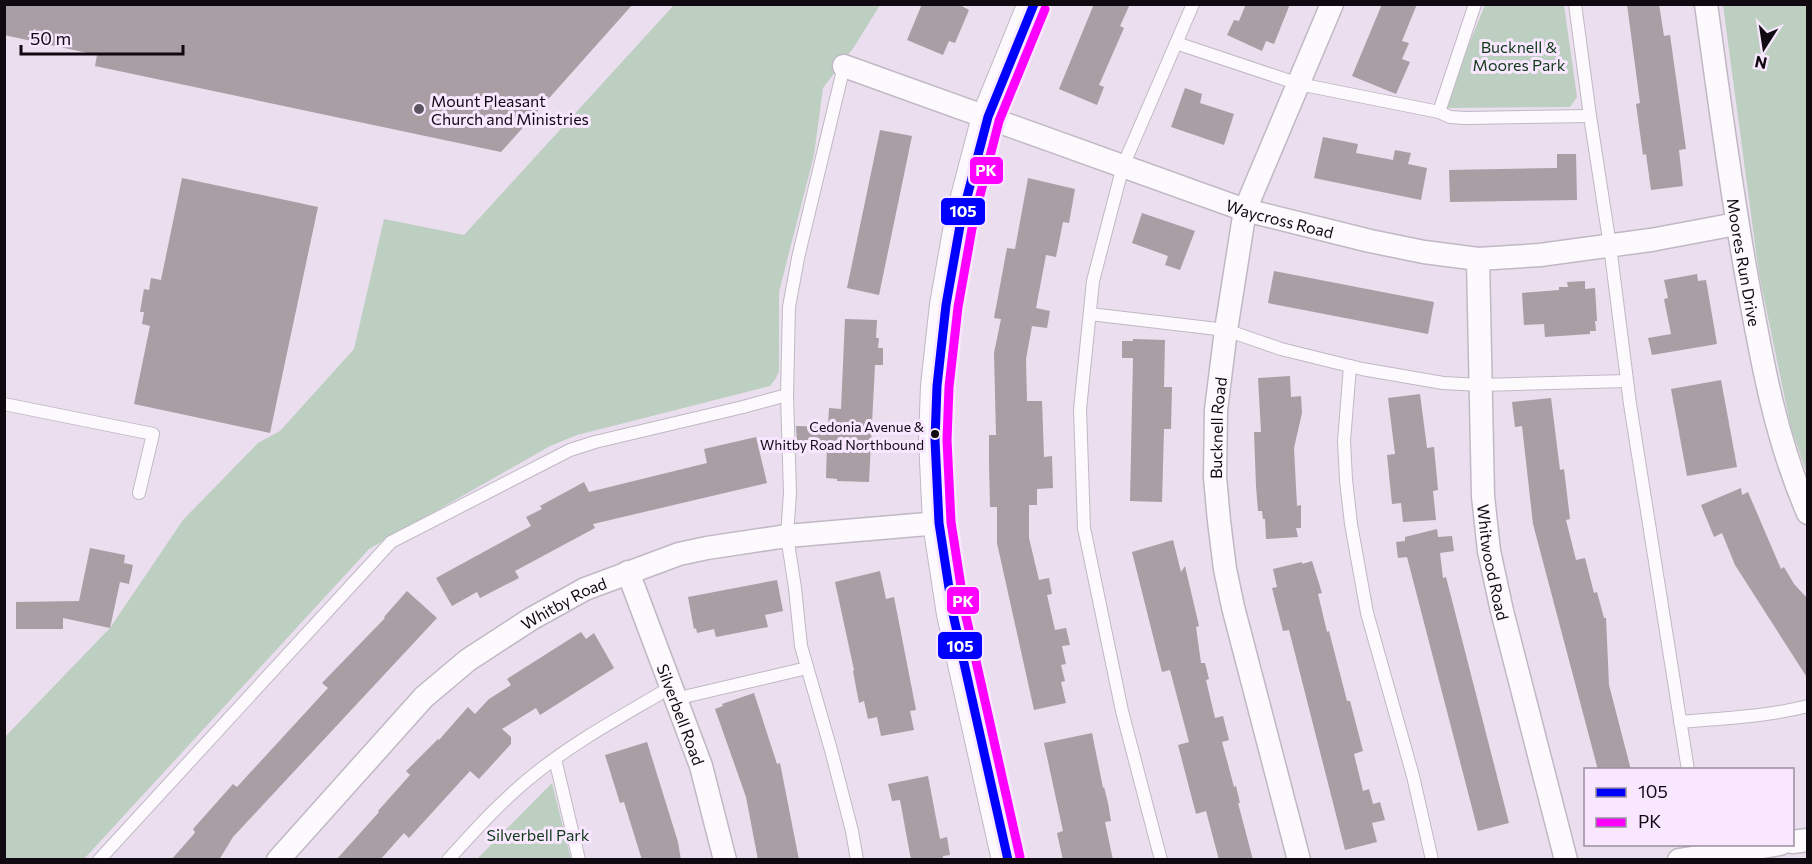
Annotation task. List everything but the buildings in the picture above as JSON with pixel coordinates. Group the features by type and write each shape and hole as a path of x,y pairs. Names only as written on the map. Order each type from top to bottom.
{"street":[{"path":"1008,860 953,614 939,523 935,440 946,305 961,220 988,117 1034,4"},
{"name":"Bucknell Road","path":"1299,860 1225,569 1215,477 1216,410 1245,210 1332,4"},
{"name":"Moores Run Drive","path":"1706,4 1736,224 1758,342 1776,421 1795,484 1808,513"},
{"name":"Waycross Road","path":"844,66 1245,210 1424,252 1478,258 1540,255 1610,246 1736,224"},
{"name":"Whitwood Road","path":"1478,258 1483,496 1489,551 1502,611 1566,860"},
{"name":"Whitby Road","path":"278,860 424,697 468,660 531,619 585,589 679,554 707,548 787,536 939,523"},
{"name":"Silverbell Road","path":"628,572 700,766 724,860"},
{"path":"1679,860 1703,854 1765,846"}],"lane":[{"path":"1161,860 1122,711 1084,528 1080,409 1093,281 1123,166 1193,4"},
{"path":"1439,112 1475,4"},
{"path":"1575,4 1627,381 1688,768"},
{"path":"1176,43 1299,84 1439,112 1450,117 1590,116"},
{"path":"844,66 789,307 787,395 790,493 787,536 801,646 837,773 857,860"},
{"path":"1090,314 1226,330 1281,349 1413,379 1481,385 1627,381"},
{"path":"1350,366 1344,441 1351,524 1367,613 1413,776 1432,860"},
{"path":"99,860 391,542 570,450 787,395"},
{"path":"4,404 153,434 139,493"},
{"path":"448,860 504,800 537,772 573,747 673,693 807,668"},
{"path":"1680,722 1751,715 1808,706"},
{"path":"555,759 579,860"}],"green space":[{"path":"674,5 880,5 854,47 823,88 814,155 779,292 779,371 770,386 577,435 550,446 369,549 84,859 6,859 4,738 110,628 183,520 258,443 280,431 354,349 384,219 464,235"},
{"name":"Bucknell & Moores Park","path":"1485,5 1564,5 1577,97 1570,107 1447,108 1446,101"},
{"path":"1723,5 1807,5 1807,474 1791,428 1759,274"},
{"name":"Silverbell Park","path":"552,783 571,859 477,859"}],"transit line":[{"name":"105","path":"1008,860 953,614 939,523 935,440 937,386 946,305 961,220 988,117 1034,4"},
{"name":"PK","path":"1020,857 965,612 951,522 947,440 949,387 958,307 973,223 999,121 1045,9"}],"place":[{"name":"Mount Pleasant Church and Ministries","path":"419,109"},
{"name":"Cedonia Avenue & Whitby Road Northbound","path":"935,434"}]}
